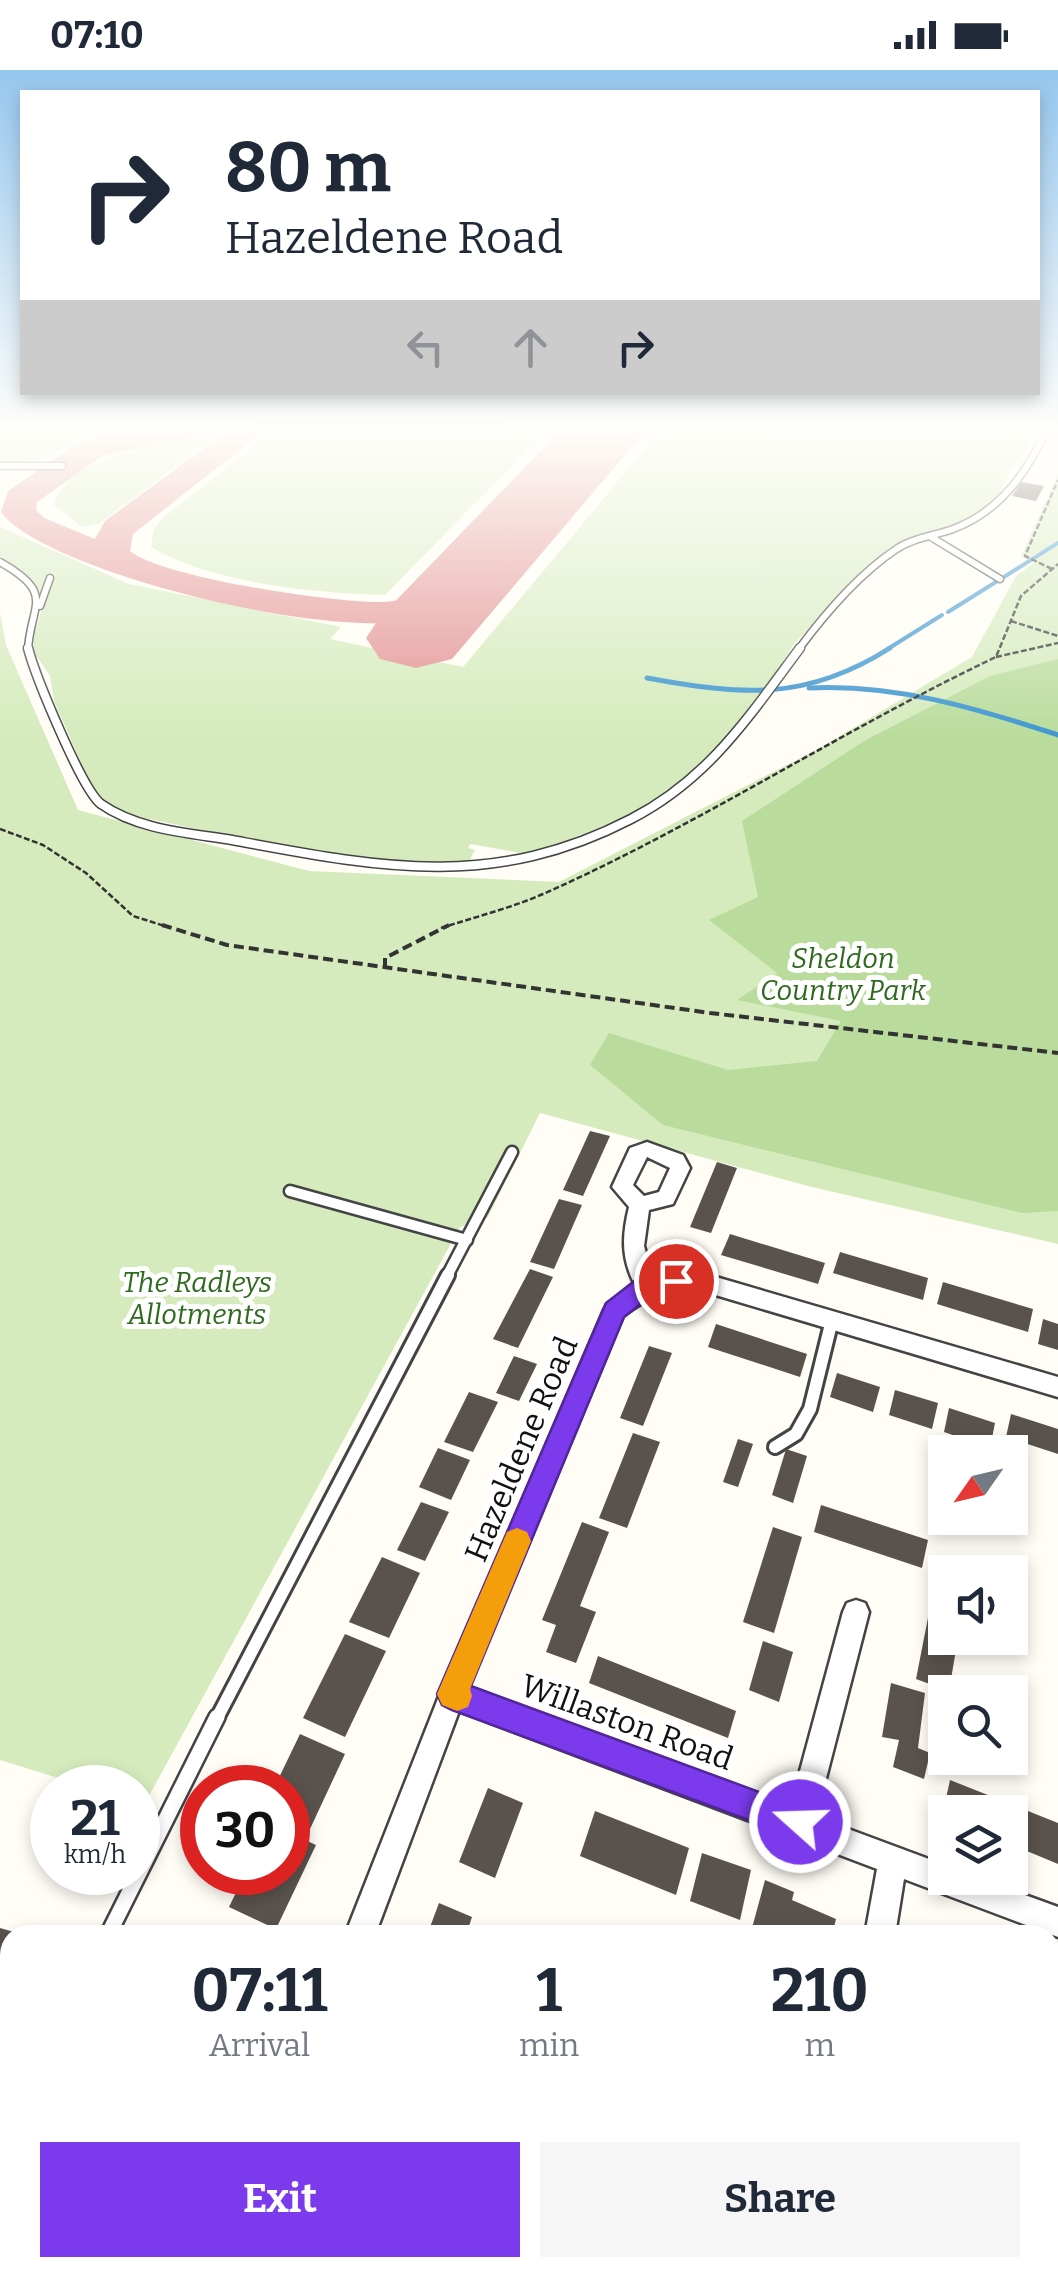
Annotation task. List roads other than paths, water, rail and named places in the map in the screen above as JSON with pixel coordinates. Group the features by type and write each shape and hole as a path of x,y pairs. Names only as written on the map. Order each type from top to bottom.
{"street":[{"path":"640,1205 630,1240 635,1267 646,1286 676,1281 709,1284 1058,1387"},
{"name":"Hazeldene Road","path":"364,1925 452,1694 615,1310 646,1286"},
{"path":"800,1822 856,1612"},
{"name":"Willaston Road","path":"452,1694 1058,1922"},
{"path":"882,1925 893,1860"}],"lane":[{"path":"50,578 29,634 28,651 95,801 134,819 331,863 465,870 506,864 566,847 661,803 720,754 766,698 805,640 887,556 910,542 941,533"},
{"path":"931,537 1000,579"},
{"path":"0,562 23,580 39,609"},
{"path":"113,1925 512,1152"},
{"path":"290,1191 466,1240"},
{"path":"775,1448 796,1434 810,1409 832,1320"}],"waterway":[{"path":"948,612 1058,543"},
{"path":"886,650 942,615"},
{"path":"647,678 713,688 772,690 830,678 890,648"},
{"path":"809,688 904,694 966,707 1058,735"}],"park label":[{"name":"Sheldon Country Park","path":"843,974"},
{"name":"The Radleys Allotments","path":"197,1298"}]}
